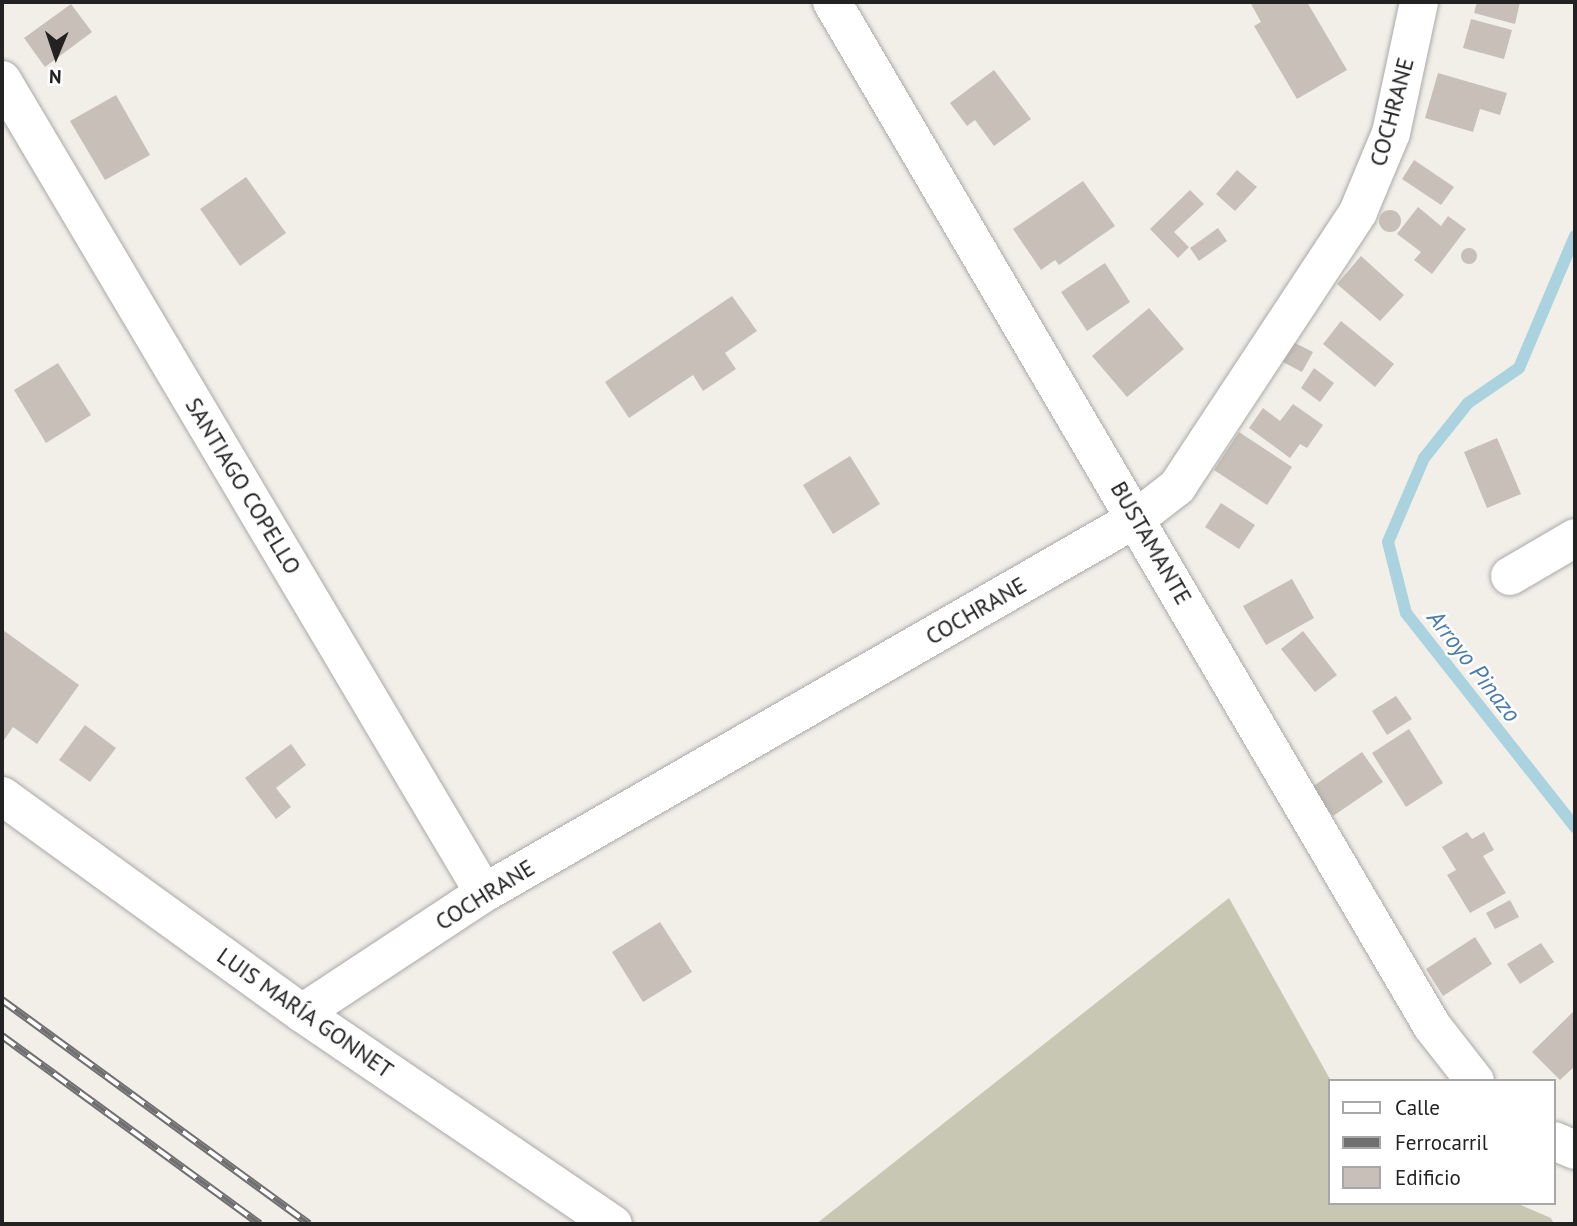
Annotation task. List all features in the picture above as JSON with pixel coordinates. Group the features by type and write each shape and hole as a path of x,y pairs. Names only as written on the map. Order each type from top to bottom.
{"street":[{"name":"BUSTAMANTE","path":"832,2 1432,1026 1473,1079"},
{"name":"COCHRANE","path":"302,1013 484,893 1137,519 1177,486 1358,212 1391,133 1419,2"},
{"name":"SANTIAGO COPELLO","path":"2,80 484,893"},
{"path":"1510,576 1575,538"},
{"name":"LUIS MARÍA GONNET","path":"2,796 302,1013 613,1224"},
{"path":"1556,1141 1575,1150"}],"shaded area":[{"path":"1229,898 1330,1079 1328,1205 1521,1205 1551,1218 1554,1224 816,1224"}],"building":[{"path":"1250,2 1307,2 1347,70 1297,99 1254,26 1261,22"},
{"path":"1477,2 1520,2 1515,24 1474,13"},
{"path":"71,4 92,32 45,67 24,38"},
{"path":"1471,19 1512,30 1504,59 1463,48"},
{"path":"994,70 1031,119 994,146 975,120 967,126 950,103"},
{"path":"1438,73 1507,93 1500,115 1480,109 1473,132 1425,118"},
{"path":"116,95 150,155 105,180 70,121"},
{"path":"1414,160 1454,187 1441,205 1402,179"},
{"path":"1237,170 1257,187 1235,211 1216,194"},
{"path":"246,177 286,233 240,266 200,209"},
{"path":"1083,181 1115,226 1059,265 1055,260 1041,270 1013,229"},
{"path":"1190,190 1204,204 1174,232 1189,247 1178,258 1150,229"},
{"path":"1418,207 1441,226 1448,216 1466,229 1432,274 1414,260 1421,252 1397,234"},
{"path":"1386,210 1394,210 1401,217 1401,225 1394,232 1386,232 1379,225 1379,217"},
{"path":"1218,228 1227,241 1199,261 1190,248"},
{"path":"1469,248 1475,250 1475,262 1469,264 1463,262 1461,256 1463,250"},
{"path":"1361,256 1404,295 1380,321 1337,284"},
{"path":"1105,263 1130,302 1087,331 1061,292"},
{"path":"732,296 757,331 725,353 736,369 703,391 693,375 629,418 605,382"},
{"path":"1149,308 1184,349 1127,397 1092,356"},
{"path":"1341,321 1394,364 1375,387 1323,344"},
{"path":"1291,341 1313,352 1302,372 1281,361"},
{"path":"58,363 91,415 46,443 14,390"},
{"path":"1314,368 1334,383 1320,402 1301,388"},
{"path":"1293,404 1323,425 1307,448 1300,444 1290,458 1249,428 1263,408 1280,421"},
{"path":"1239,432 1292,467 1267,505 1214,470"},
{"path":"1497,438 1521,494 1487,508 1464,452"},
{"path":"850,456 880,504 833,534 803,485"},
{"path":"1221,503 1255,525 1239,549 1205,527"},
{"path":"1292,579 1314,618 1266,645 1243,606"},
{"path":"3,630 79,685 37,744 13,727 2,743"},
{"path":"1303,631 1337,675 1315,692 1281,649"},
{"path":"1396,696 1412,719 1387,735 1372,711"},
{"path":"85,725 116,748 90,782 59,760"},
{"path":"1409,729 1443,783 1406,807 1372,753"},
{"path":"291,744 306,765 276,788 291,807 276,819 245,778"},
{"path":"1362,752 1383,782 1333,816 1312,787"},
{"path":"1467,832 1472,839 1484,832 1494,850 1483,856 1506,893 1470,913 1447,875 1456,870 1442,847"},
{"path":"1510,900 1519,917 1495,929 1486,913"},
{"path":"660,922 692,972 643,1002 612,952"},
{"path":"1475,937 1492,964 1443,996 1426,969"},
{"path":"1541,943 1554,962 1520,984 1507,964"},
{"path":"1575,1010 1575,1066 1560,1080 1532,1052"}],"waterway":[{"name":"Arroyo Pinazo","path":"1575,236 1519,368 1468,403 1424,458 1388,542 1406,613 1575,827"}],"railway":[{"path":"2,1000 309,1224"},
{"path":"2,1036 260,1224"}]}
